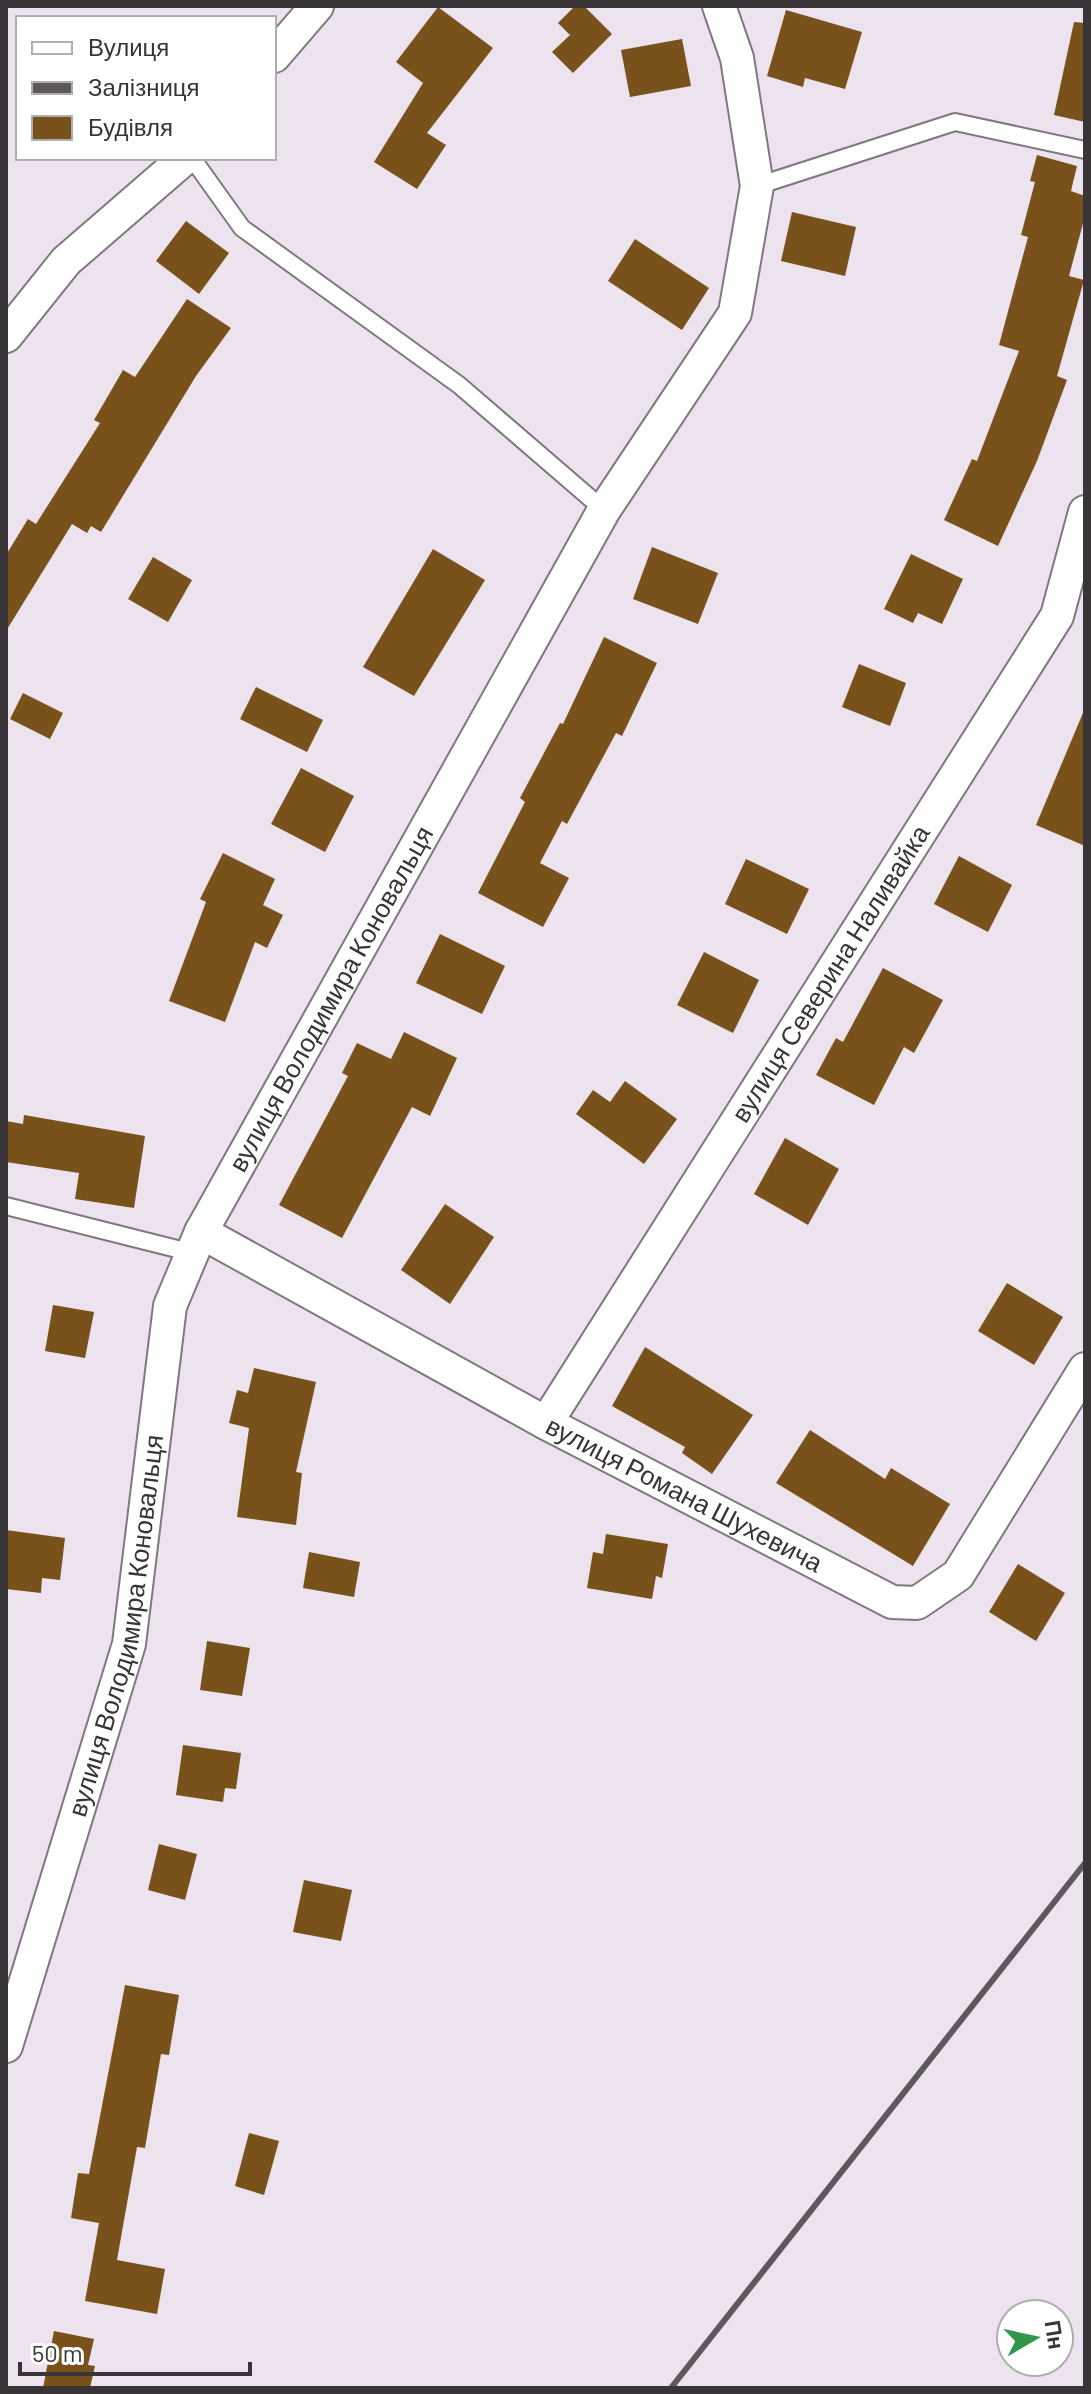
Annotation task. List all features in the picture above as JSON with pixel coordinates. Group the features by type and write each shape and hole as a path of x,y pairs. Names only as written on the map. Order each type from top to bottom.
{"street":[{"path":"276,54 317,6"},
{"name":"вулиця Володимира Коновальця","path":"6,2046 129,1644 170,1306 197,1242 604,510 735,313 757,186 737,58 719,6"},
{"path":"6,336 66,261 183,160"},
{"name":"вулиця Северина Наливайка","path":"546,1423 1057,616 1085,512"},
{"name":"вулиця Романа Шухевича","path":"197,1242 892,1602 917,1603 958,1575 1085,1369"}],"lane":[{"path":"757,186 955,122 1085,150"},
{"path":"193,160 242,228 459,385 604,510"},
{"path":"6,1206 197,1242"}],"building":[{"path":"575,6 584,6 612,34 573,73 552,52 570,35 558,23"},
{"path":"438,7 493,48 427,133 446,145 417,189 374,162 423,83 396,62"},
{"path":"786,10 862,32 845,89 805,78 803,87 767,76"},
{"path":"1074,22 1085,23 1085,122 1054,115"},
{"path":"682,39 691,86 630,97 621,50"},
{"path":"1037,155 1077,166 1071,191 1085,196 1085,216 1069,276 1084,280 1057,376 1067,380 1037,461 998,546 944,520 972,459 977,461 1019,351 999,345 1028,237 1021,235 1035,182 1030,181"},
{"path":"792,212 856,227 845,276 781,261"},
{"path":"186,221 229,253 199,294 156,261"},
{"path":"635,239 709,288 682,330 608,281"},
{"path":"187,299 231,328 196,376 101,532 91,526 87,533 72,524 6,631 6,555 28,519 36,524 100,423 94,420 123,370 135,377"},
{"path":"652,547 718,573 698,624 633,599"},
{"path":"433,549 485,580 414,696 363,667"},
{"path":"911,554 963,579 942,624 918,613 913,623 884,609"},
{"path":"153,557 192,580 168,622 128,599"},
{"path":"604,637 657,663 622,736 616,733 567,824 562,821 540,863 569,878 543,927 478,893 525,802 520,798 560,723 563,724"},
{"path":"859,664 906,683 890,726 842,707"},
{"path":"256,687 323,720 307,752 240,719"},
{"path":"23,693 63,713 50,739 10,719"},
{"path":"1085,708 1085,846 1036,825"},
{"path":"301,768 354,796 325,852 271,824"},
{"path":"223,853 275,879 263,905 283,915 267,948 255,942 225,1022 169,1001 206,902 200,899"},
{"path":"959,856 1012,885 988,932 934,904"},
{"path":"746,859 809,889 787,934 725,904"},
{"path":"440,934 505,966 482,1014 416,983"},
{"path":"704,952 759,980 733,1033 677,1005"},
{"path":"883,968 943,1000 914,1053 904,1047 874,1105 816,1075 836,1038 843,1042"},
{"path":"404,1032 457,1058 430,1116 412,1107 342,1238 279,1205 348,1076 342,1073 357,1043 391,1059"},
{"path":"625,1081 677,1119 644,1164 576,1114 593,1090 610,1102"},
{"path":"24,1115 145,1136 134,1208 75,1199 79,1173 6,1162 6,1121 23,1124"},
{"path":"785,1138 839,1169 808,1225 754,1194"},
{"path":"445,1204 494,1237 450,1304 401,1270"},
{"path":"1007,1283 1063,1317 1034,1365 978,1331"},
{"path":"53,1305 94,1312 85,1358 45,1351"},
{"path":"645,1347 753,1415 712,1474 682,1453 685,1447 612,1406"},
{"path":"254,1368 316,1382 296,1472 302,1473 296,1525 237,1517 249,1428 229,1423 237,1390 248,1393"},
{"path":"810,1430 885,1479 891,1468 950,1504 913,1566 776,1483"},
{"path":"6,1530 65,1538 60,1580 42,1578 41,1593 6,1589"},
{"path":"606,1534 668,1544 662,1578 656,1576 652,1599 587,1588 593,1552 603,1554"},
{"path":"309,1552 360,1562 354,1597 303,1588"},
{"path":"1018,1564 1065,1593 1036,1641 989,1612"},
{"path":"207,1641 250,1648 242,1696 200,1690"},
{"path":"183,1745 241,1753 236,1789 225,1788 223,1802 176,1795"},
{"path":"159,1844 197,1854 185,1900 148,1890"},
{"path":"304,1880 352,1890 341,1941 293,1932"},
{"path":"125,1985 179,1995 169,2055 161,2054 145,2148 137,2147 117,2260 165,2269 157,2314 85,2301 99,2223 71,2218 78,2173 89,2174"},
{"path":"249,2133 279,2141 264,2195 235,2186"},
{"path":"54,2331 94,2339 88,2365 95,2366 90,2388 43,2388"}],"railway":[{"path":"671,2388 1085,1863"}]}
